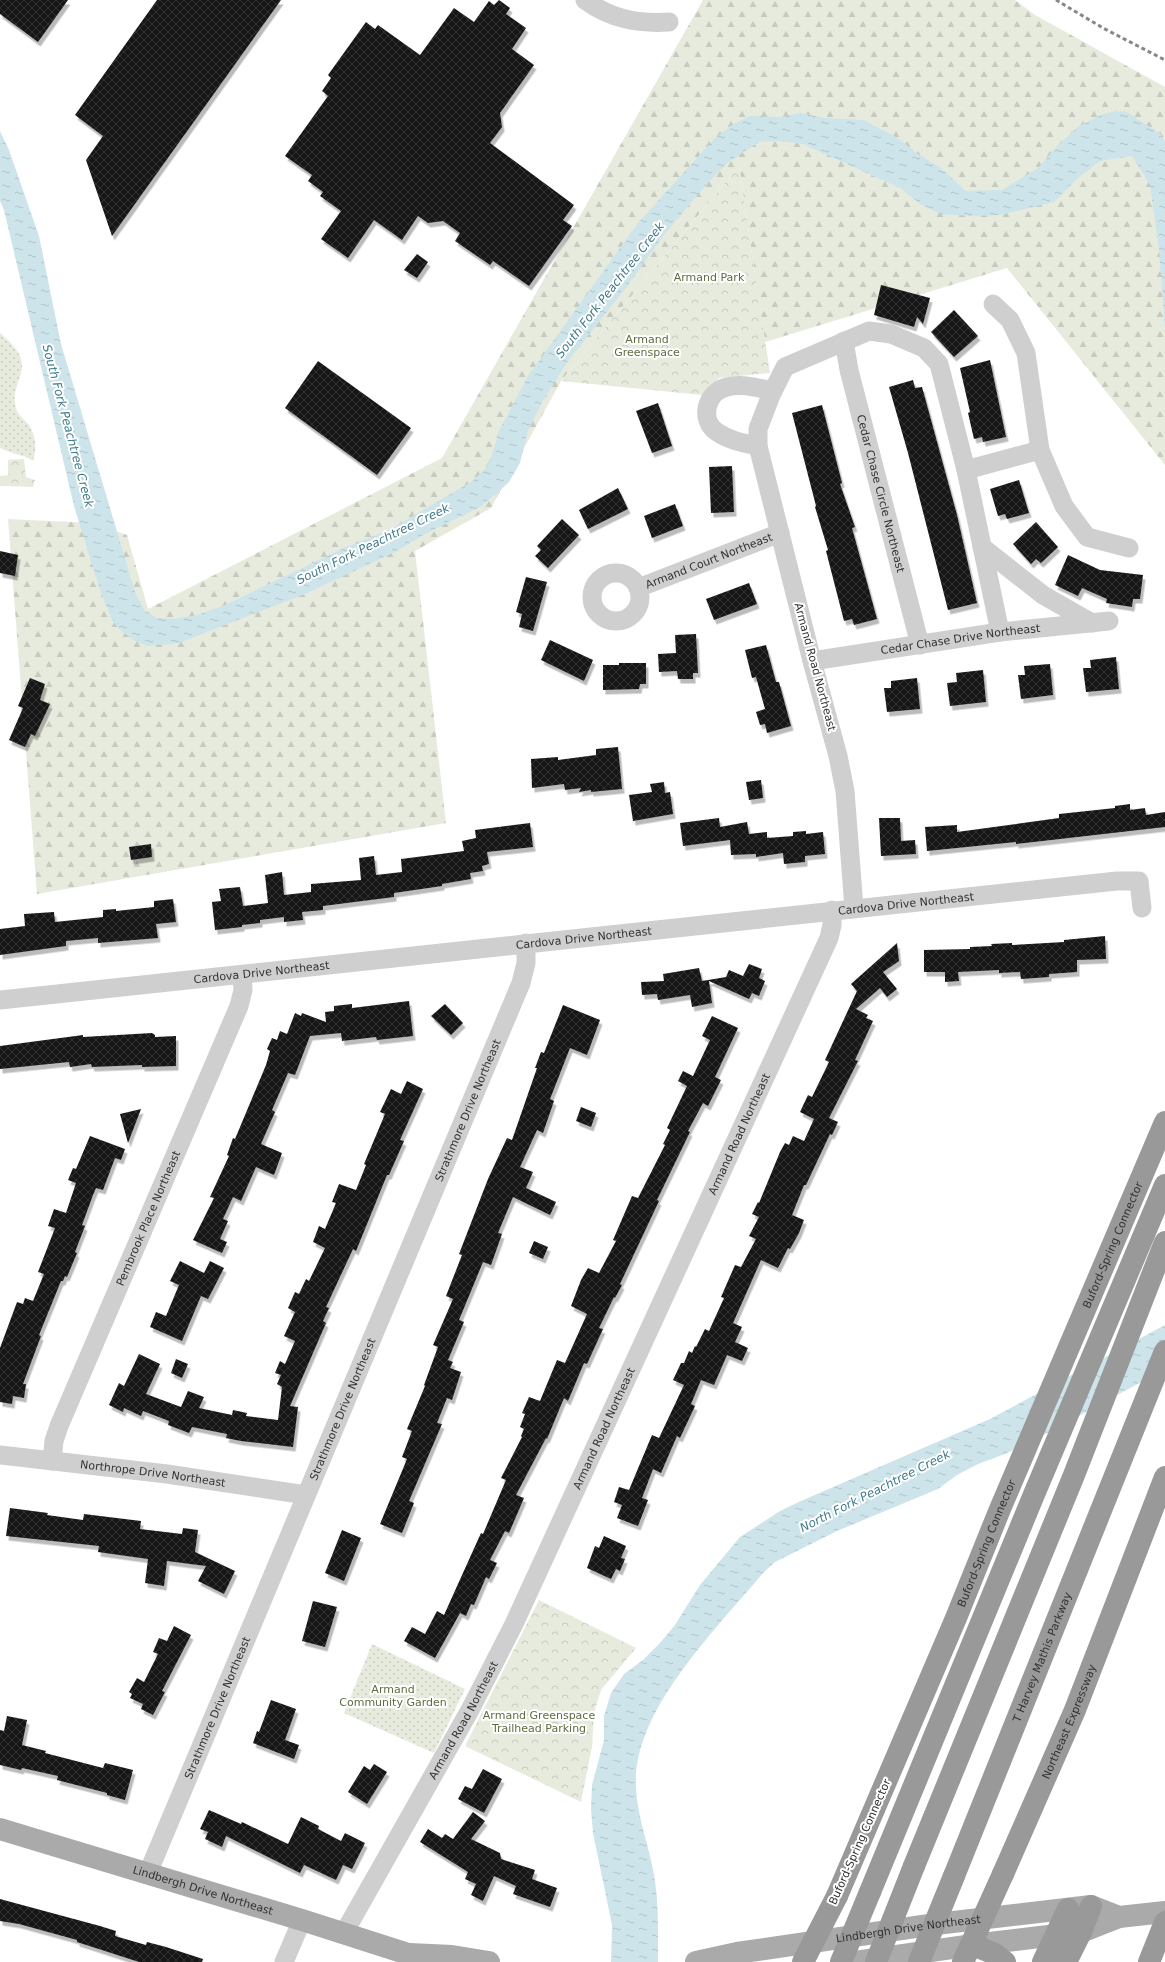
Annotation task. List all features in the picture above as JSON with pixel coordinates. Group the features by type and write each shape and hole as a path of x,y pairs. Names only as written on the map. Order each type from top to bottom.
{"highway":[{"name":"Buford-Spring Connector","path":"804,1962 837,1896 1165,1122"},
{"path":"841,1962 1035,1492 1165,1185"},
{"path":"876,1962 1074,1475 1165,1242"},
{"name":"T Harvey Mathis Parkway","path":"918,1962 1165,1351"},
{"name":"Northeast Expressway","path":"968,1953 1075,1710 1165,1477"},
{"path":"1066,1962 1081,1932 1091,1906"},
{"path":"1043,1962 1068,1909"},
{"path":"1149,1962 1165,1922"},
{"path":"968,1953 995,1954 1005,1962"}],"main road":[{"name":"Lindbergh Drive Northeast","path":"0,1829 344,1933 404,1953 424,1962"},
{"name":"Lindbergh Drive Northeast","path":"700,1961 737,1953 936,1924 1091,1906 1119,1917"},
{"name":"Lindbergh Drive Northeast","path":"855,1962 968,1953 1057,1935 1081,1932 1119,1917 1165,1912"},
{"name":"Lindbergh Drive Northeast","path":"404,1953 452,1956 489,1962"}],"street":[{"path":"585,0 607,14 631,21 651,23 670,22"},
{"path":"993,304 1010,320 1026,353 1040,450 1064,506 1086,536 1129,548"},
{"path":"773,391 748,386 727,387 716,392 709,400 707,409 708,421 716,432 732,440 758,437 773,391 785,367 869,331 891,334 924,348 939,364 966,470 1000,632"},
{"name":"Cedar Chase Circle Northeast","path":"844,341 849,370 920,645"},
{"name":"Armand Road Northeast","path":"758,437 812,661 838,756 845,791 854,908"},
{"path":"966,470 1040,450"},
{"name":"Armand Court Northeast","path":"638,588 780,533"},
{"name":"Cedar Chase Drive Northeast","path":"812,661 1000,632 1101,622 1043,595 982,547"},
{"name":"Cardova Drive Northeast","path":"0,1000 1117,880 1139,880 1142,908"},
{"name":"Armand Road Northeast","path":"344,1933 470,1710 514,1624 828,938 832,925 832,910"},
{"name":"Strathmore Drive Northeast","path":"148,1873 521,983 526,964 526,943"},
{"name":"Pembrook Place Northeast","path":"52,1461 54,1441 59,1426 239,1006 243,990 242,974"},
{"name":"Northrope Drive Northeast","path":"0,1455 167,1474 306,1495"},
{"path":"284,1962 302,1920"}],"green space":[{"path":"703,0 1015,0 1035,15 1165,87 1165,465 1007,268 765,342 739,166 561,381 491,508 415,551 446,823 37,894 8,519 93,523 127,535 148,609 442,458"},
{"path":"739,166 770,373 719,378 702,395 561,381"},
{"path":"0,333 14,347 20,356 22,370 16,391 15,402 18,413 29,425 33,434 35,448 33,461 0,448"},
{"path":"24,459 26,477 35,480 33,487 0,486 0,476 8,475 8,460"},
{"name":"Armand Greenspace Trailhead Parking","path":"539,1600 636,1648 601,1690 594,1713 592,1747 581,1802 465,1746"},
{"name":"Armand Community Garden","path":"372,1644 465,1689 434,1753 344,1713"}],"water":[{"name":"South Fork Peachtree Creek","path":"1125,111 1161,134 1165,142 1165,329 1159,249 1150,185 1132,156 1100,161 1077,179 1054,202 1000,215 971,216 940,214 920,204 902,189 803,144 778,141 759,142 726,164 705,186 664,235 625,289 568,361 541,404 528,431 520,463 509,482 480,507 425,534 395,552 305,594 179,643 148,646 133,640 118,628 111,618 99,587 74,506 4,210 0,201 0,131 9,150 39,236 61,344 136,595 146,612 157,618 174,619 197,615 225,605 344,548 391,529 471,482 486,468 492,455 499,431 528,376 638,223 714,139 732,125 749,116 781,117 801,113 825,118 864,120 896,137 918,154 941,168 966,191 1002,190 1038,168 1057,146 1079,126 1105,113"},
{"name":"North Fork Peachtree Creek","path":"1165,1325 1165,1369 1038,1438 1005,1454 978,1464 957,1475 938,1489 837,1531 775,1562 763,1573 682,1670 664,1698 649,1726 639,1755 636,1783 640,1818 652,1863 656,1886 658,1962 611,1962 612,1925 593,1833 591,1809 592,1785 604,1740 604,1716 611,1693 624,1674 643,1660 660,1643 675,1625 700,1585 740,1537 780,1511 801,1501 990,1419"}],"building":[{"path":"0,0 68,0 38,42 0,14"},
{"path":"157,0 281,0 112,236 86,160 103,136 75,115"},
{"path":"499,0 510,8 506,14 526,28 512,49 534,65 500,113 502,127 490,143 574,205 563,220 572,226 529,286 493,261 490,265 455,241 460,233 443,221 428,223 418,216 402,240 374,220 348,258 321,239 341,211 320,196 323,192 308,181 312,175 285,156 328,96 322,91 331,78 328,75 366,22 375,29 378,25 420,55 454,8 474,22 489,1 494,5"},
{"path":"417,254 428,262 417,278 404,270"},
{"path":"881,285 930,298 923,324 917,317 914,327 874,315"},
{"path":"954,310 978,336 954,357 931,332"},
{"path":"990,360 1006,437 983,442 982,437 974,439 968,413 970,412 960,368"},
{"path":"318,361 411,428 377,475 285,408"},
{"path":"913,380 915,388 922,387 957,515 977,603 948,610 908,453 889,387"},
{"path":"658,403 672,446 652,453 636,411"},
{"path":"822,405 842,483 840,484 855,527 852,528 877,619 854,625 852,619 844,621 826,551 828,550 815,507 816,506 792,413"},
{"path":"732,466 734,512 711,513 709,467"},
{"path":"1019,480 1029,513 1007,519 1005,514 998,516 990,489"},
{"path":"618,488 628,509 588,529 579,510"},
{"path":"675,504 683,526 652,538 644,516"},
{"path":"562,519 579,535 548,568 535,556 541,550 537,546"},
{"path":"1036,522 1058,547 1041,563 1036,559 1031,564 1013,544"},
{"path":"0,551 18,555 15,576 0,573"},
{"path":"1068,555 1100,570 1143,575 1140,599 1133,599 1132,607 1106,603 1107,599 1082,588 1078,596 1055,585"},
{"path":"526,577 547,582 533,631 519,627 522,614 516,612"},
{"path":"749,583 757,604 714,620 706,599"},
{"path":"696,634 698,673 693,673 693,679 678,679 677,671 659,672 658,654 676,653 675,635"},
{"path":"550,640 593,660 584,681 541,660"},
{"path":"766,645 776,682 779,682 791,726 767,733 765,724 760,725 756,712 765,709 756,677 752,678 745,650"},
{"path":"1116,657 1119,689 1086,692 1083,668 1091,668 1090,660"},
{"path":"619,663 646,663 646,684 640,684 639,689 603,690 603,665 619,665"},
{"path":"1050,664 1053,695 1021,699 1018,675 1025,675 1024,666"},
{"path":"983,670 986,702 950,706 947,683 957,682 956,673"},
{"path":"30,678 45,684 40,700 50,704 35,736 31,734 25,747 9,740 23,708 18,706"},
{"path":"917,678 920,709 887,712 884,688 891,688 891,681"},
{"path":"618,747 622,789 579,792 581,788 565,790 564,784 532,788 531,759 558,757 558,760 596,755 596,749"},
{"path":"761,780 763,798 749,800 746,782"},
{"path":"664,782 665,793 670,792 673,814 633,821 629,795 652,792 650,784"},
{"path":"1130,804 1130,810 1145,808 1146,815 1165,812 1165,827 1016,844 1016,842 927,851 925,827 957,825 957,832 1059,818 1059,814 1115,808 1115,806"},
{"path":"719,818 720,827 747,822 749,834 767,832 767,838 793,836 793,832 806,831 806,834 823,832 825,854 805,856 805,862 784,864 783,853 756,857 756,854 731,855 730,840 683,846 680,823"},
{"path":"879,818 900,818 901,841 915,840 916,854 881,856"},
{"path":"530,823 533,847 487,852 489,864 482,866 483,871 470,873 471,879 442,884 442,886 394,893 394,897 323,906 323,910 302,912 303,920 284,922 284,917 260,920 260,923 242,925 242,927 215,930 212,902 221,901 219,889 240,887 243,906 268,903 265,875 282,872 284,895 311,892 311,884 361,880 359,858 374,856 376,875 402,872 401,859 464,851 462,841 476,838 475,830"},
{"path":"151,844 152,857 131,860 129,847"},
{"path":"173,899 176,922 156,924 158,938 98,943 98,938 66,941 66,946 0,955 0,929 25,926 24,914 54,912 55,922 103,917 103,910 116,909 116,911 154,907 154,901"},
{"path":"1105,936 1106,959 1077,960 1077,972 1049,974 1049,977 1021,979 1020,972 999,973 999,970 958,972 959,981 945,982 945,972 924,972 924,950 970,949 970,947 992,946 991,944 1012,943 1012,945 1064,942 1064,940"},
{"path":"897,943 899,961 883,972 897,989 887,997 880,988 856,1009 868,1015 866,1018 873,1021 855,1060 858,1061 829,1118 838,1122 832,1135 830,1134 806,1185 804,1185 792,1215 804,1220 799,1233 790,1249 788,1248 778,1268 761,1260 733,1323 742,1327 735,1342 748,1348 742,1361 727,1355 714,1385 701,1380 691,1404 695,1406 680,1438 677,1436 661,1473 653,1469 642,1498 648,1500 638,1526 617,1518 622,1505 614,1502 619,1487 629,1490 652,1435 659,1438 684,1385 673,1380 681,1363 684,1363 689,1351 692,1353 705,1329 709,1331 724,1298 721,1297 735,1265 741,1267 756,1239 749,1236 759,1217 752,1214 758,1202 759,1203 780,1152 785,1143 789,1145 793,1136 804,1141 814,1119 800,1112 808,1095 812,1097 829,1062 825,1060 857,991 851,984"},
{"path":"749,964 762,969 759,978 765,981 759,996 752,993 749,999 709,981 712,1003 692,1007 690,995 658,1000 657,994 642,995 641,982 664,981 663,974 699,968 702,981 726,977 729,970 743,976"},
{"path":"409,1001 413,1036 377,1040 376,1037 342,1041 341,1033 310,1036 295,1075 288,1073 272,1110 275,1112 261,1144 282,1153 274,1175 256,1167 241,1201 233,1197 223,1219 228,1221 220,1239 227,1242 222,1253 193,1240 214,1198 210,1197 229,1156 227,1155 233,1138 235,1139 266,1065 270,1051 267,1049 272,1038 277,1040 280,1031 287,1034 295,1013 301,1016 302,1013 326,1022 325,1012 334,1011 334,1006 352,1004 352,1008"},
{"path":"445,1004 463,1023 451,1035 431,1016"},
{"path":"563,1005 600,1020 587,1055 570,1048 550,1099 554,1101 543,1133 537,1130 520,1167 533,1172 526,1188 556,1202 550,1215 513,1197 498,1233 502,1234 491,1265 483,1262 459,1320 464,1322 448,1360 453,1362 450,1368 461,1372 452,1400 447,1398 437,1423 442,1424 409,1501 414,1503 402,1533 380,1524 407,1459 402,1457 412,1431 407,1429 425,1386 424,1385 438,1347 433,1345 453,1299 446,1296 462,1255 459,1254 488,1179 507,1138 512,1140 537,1068 535,1068 541,1052 544,1053"},
{"path":"712,1016 738,1028 715,1077 721,1080 708,1106 703,1103 688,1131 690,1132 657,1200 659,1201 620,1284 622,1285 615,1298 614,1297 599,1328 603,1329 587,1364 584,1363 568,1401 564,1398 547,1439 546,1438 516,1495 524,1498 509,1533 505,1531 490,1560 497,1563 489,1579 486,1577 474,1605 471,1604 466,1616 460,1613 435,1658 404,1641 412,1627 425,1634 437,1611 444,1615 481,1533 483,1534 506,1480 501,1478 522,1437 521,1436 524,1429 520,1427 525,1414 522,1413 529,1397 540,1401 557,1360 565,1363 587,1314 571,1306 581,1280 588,1268 599,1273 616,1241 613,1240 632,1196 638,1198 665,1145 663,1144 670,1130 667,1128 687,1086 678,1081 683,1071 693,1076 710,1040 702,1036"},
{"path":"152,1033 155,1037 176,1036 176,1066 142,1067 142,1065 92,1067 91,1064 70,1067 69,1062 0,1069 0,1046 83,1035 83,1037"},
{"path":"407,1081 423,1089 400,1140 404,1141 389,1175 387,1175 356,1251 353,1249 326,1307 329,1308 323,1321 326,1323 290,1406 298,1407 293,1447 241,1441 226,1438 227,1434 192,1427 189,1433 168,1425 169,1421 143,1411 141,1416 124,1408 123,1412 109,1405 119,1383 124,1386 139,1354 160,1364 146,1394 181,1407 188,1391 204,1397 199,1408 232,1415 233,1410 247,1413 246,1416 278,1420 282,1387 277,1384 281,1375 275,1373 280,1361 285,1364 295,1341 284,1336 295,1312 288,1308 295,1292 299,1294 306,1279 309,1281 325,1248 313,1242 319,1226 325,1229 336,1203 332,1202 339,1184 356,1190 366,1165 364,1164 385,1114 380,1112 391,1089 401,1094"},
{"path":"581,1107 596,1113 591,1127 576,1121"},
{"path":"141,1109 128,1143 120,1114"},
{"path":"90,1136 125,1149 121,1160 115,1158 103,1190 96,1188 93,1195 82,1225 85,1226 75,1252 77,1253 67,1277 65,1276 63,1281 61,1281 39,1335 41,1336 23,1384 26,1384 24,1398 13,1396 12,1404 0,1402 0,1348 17,1302 23,1304 25,1298 33,1301 44,1274 38,1272 55,1228 48,1226 54,1209 66,1213 76,1183 68,1180 73,1168 76,1169"},
{"path":"534,1241 548,1247 543,1259 529,1253"},
{"path":"180,1261 204,1273 210,1261 224,1268 208,1299 201,1296 182,1341 150,1327 156,1312 166,1316 179,1285 170,1281"},
{"path":"176,1359 188,1364 182,1378 171,1373"},
{"path":"10,1508 48,1513 47,1515 83,1520 84,1514 141,1521 140,1529 182,1534 183,1528 198,1530 195,1552 235,1571 224,1594 198,1581 206,1566 167,1561 164,1586 145,1583 148,1559 98,1552 99,1546 6,1536"},
{"path":"342,1530 361,1538 344,1581 325,1573"},
{"path":"604,1536 626,1546 621,1558 625,1559 620,1571 616,1569 611,1579 587,1568 595,1546 599,1548"},
{"path":"313,1601 337,1607 325,1647 302,1641"},
{"path":"174,1626 191,1635 162,1691 165,1692 153,1715 141,1709 143,1704 130,1698 132,1694 129,1692 137,1678 144,1682 158,1654 153,1652 159,1638 167,1641"},
{"path":"271,1700 296,1709 285,1740 299,1745 294,1759 253,1743 257,1731 259,1732"},
{"path":"7,1716 27,1720 22,1745 46,1751 45,1753 103,1768 105,1763 133,1770 125,1800 107,1795 107,1793 57,1780 58,1776 0,1765 0,1730 4,1731"},
{"path":"374,1764 387,1772 367,1804 348,1792 364,1766 370,1770"},
{"path":"483,1769 502,1779 484,1813 458,1799 465,1786 472,1789"},
{"path":"209,1810 241,1824 242,1822 288,1844 301,1817 319,1826 318,1829 341,1841 345,1833 365,1843 352,1869 343,1865 336,1880 304,1865 300,1873 226,1836 222,1847 205,1839 208,1832 200,1829"},
{"path":"473,1812 485,1821 471,1839 500,1853 501,1859 535,1870 532,1879 557,1888 550,1907 513,1894 516,1886 494,1876 483,1901 471,1895 476,1884 465,1879 468,1872 420,1842 428,1829 442,1838 445,1834 453,1839"},
{"path":"0,1899 116,1931 115,1936 146,1945 147,1942 203,1959 202,1962 139,1962 77,1942 77,1940 19,1924 0,1921"}],"railway":[{"path":"1056,0 1103,28 1165,60"}],"park label":[{"name":"Armand Park","path":"709,277"},
{"name":"Armand Greenspace","path":"647,345"}]}
